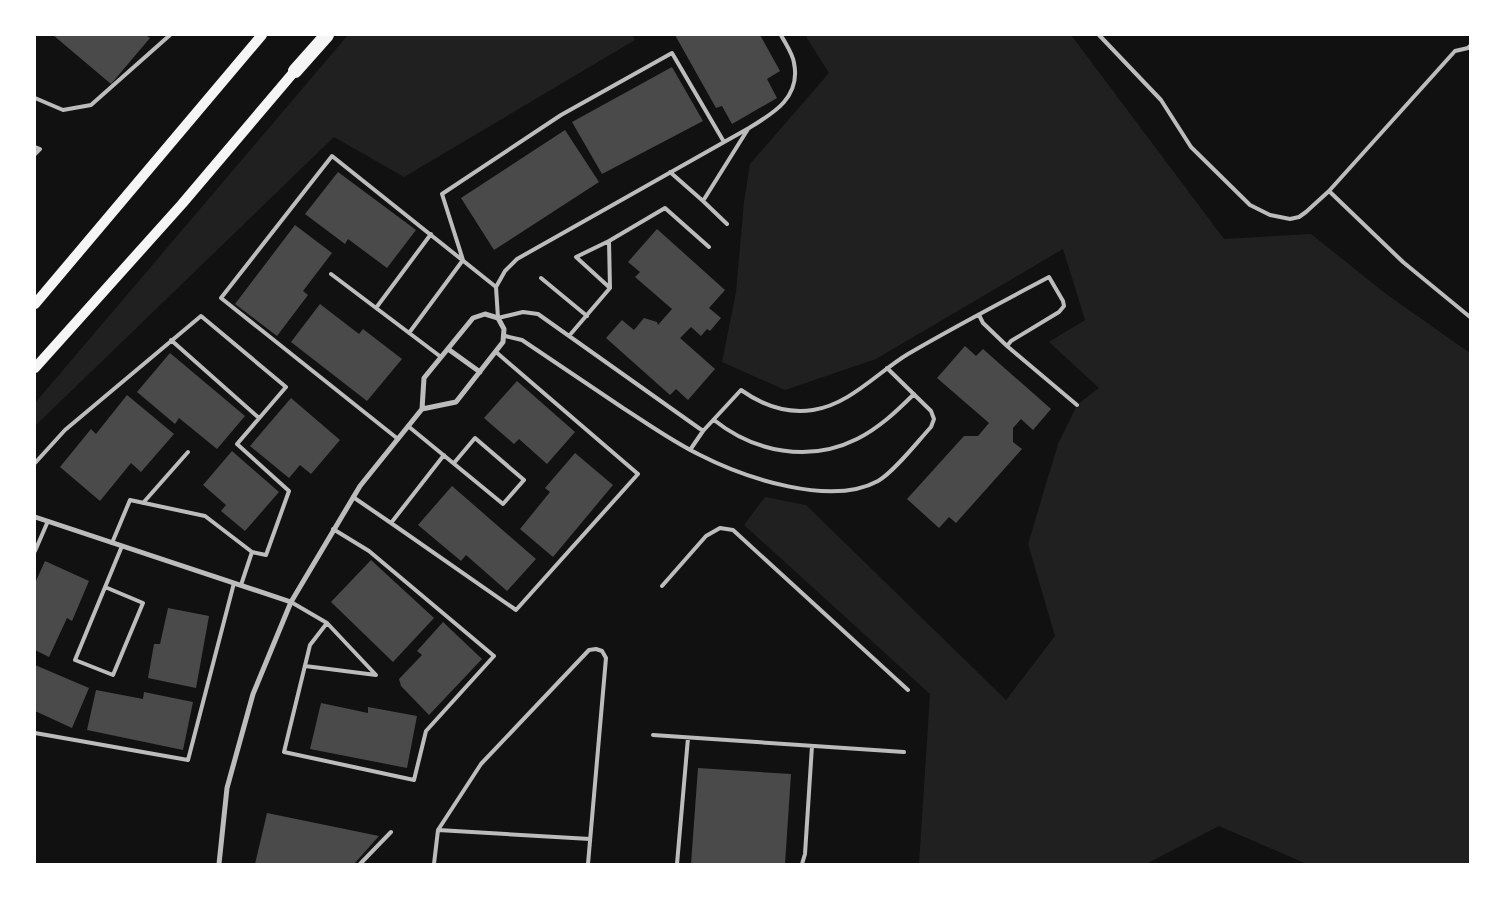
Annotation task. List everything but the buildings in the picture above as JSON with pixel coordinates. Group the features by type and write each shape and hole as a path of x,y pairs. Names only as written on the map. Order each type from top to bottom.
{"highway":[{"path":"295,71 327,35"}],"main road":[{"path":"35,304 262,35"},
{"path":"35,368 182,204 295,71 323,35"}],"street":[{"path":"219,864 227,788 252,694 291,602 360,486 422,409 424,378 473,318 485,314 498,318 504,329 505,336 503,342 456,402 422,409"},
{"path":"448,349 480,372"},
{"path":"35,517 291,602"}],"lane":[{"path":"35,98 63,110 91,105 170,35"},
{"path":"704,431 538,314 523,312 498,318 496,287 505,271 517,259 749,128 781,106 790,93 795,78 794,62 780,35"},
{"path":"1099,35 1160,100 1191,146 1250,204 1270,215 1290,219 1299,217 1306,212 1329,191 1455,51 1470,46"},
{"path":"463,260 442,194 561,115 672,53 724,142"},
{"path":"703,200 749,128"},
{"path":"35,147 40,149 35,154"},
{"path":"398,439 221,298 332,156 496,287"},
{"path":"670,172 703,200 727,224"},
{"path":"1329,191 1403,262 1470,317"},
{"path":"610,288 576,257 609,241 665,208 709,247"},
{"path":"376,308 431,234"},
{"path":"570,336 610,288 609,241"},
{"path":"409,334 463,260"},
{"path":"331,274 441,357"},
{"path":"690,450 704,431 741,390 753,399 776,408 799,411 828,406 908,354 1049,276 1064,306 1059,312 1011,341 1007,346"},
{"path":"540,278 587,316"},
{"path":"979,315 983,323 1007,346 1077,405"},
{"path":"35,463 65,430 201,316 286,387 236,444 289,491 266,554 252,552 205,516 130,500 112,543"},
{"path":"505,336 522,340 669,438 701,456 744,473 801,489 829,492 862,487 879,481 888,474 931,427 934,419 931,411 887,368"},
{"path":"171,340 259,418"},
{"path":"353,497 516,610 638,474 496,352"},
{"path":"714,420 738,437 765,448 786,452 817,450 846,444 858,438 888,418 914,394"},
{"path":"408,426 503,504 524,480 475,438 454,463"},
{"path":"144,503 188,452"},
{"path":"391,523 444,455"},
{"path":"35,551 48,521"},
{"path":"662,586 706,536 720,528 733,530 908,690"},
{"path":"327,623 310,645 284,752 414,780 426,732 494,656 369,551 333,529"},
{"path":"105,587 143,603 113,675 75,660 105,587 122,546"},
{"path":"241,585 252,552"},
{"path":"35,733 188,760 234,583"},
{"path":"291,602 327,623 376,675 305,666"},
{"path":"434,864 438,830 486,759 589,650 596,649 602,651 606,658 588,864"},
{"path":"653,735 904,752"},
{"path":"677,864 688,738"},
{"path":"802,864 805,854 812,746"},
{"path":"438,830 590,839"},
{"path":"360,864 391,832"}],"shaded area":[{"path":"348,35 632,35 635,40 404,177 334,137 35,426 35,403"},
{"path":"805,35 1071,35 1224,239 1311,234 1386,294 1470,353 1470,864 1307,864 1219,826 1146,864 919,864 930,694 744,525 765,497 806,505 1006,700 1055,636 1028,544 1058,444 1077,405 1099,388 1049,342 1085,320 1063,249 876,359 785,390 722,362 736,292 744,202 750,164 829,73"}]}
